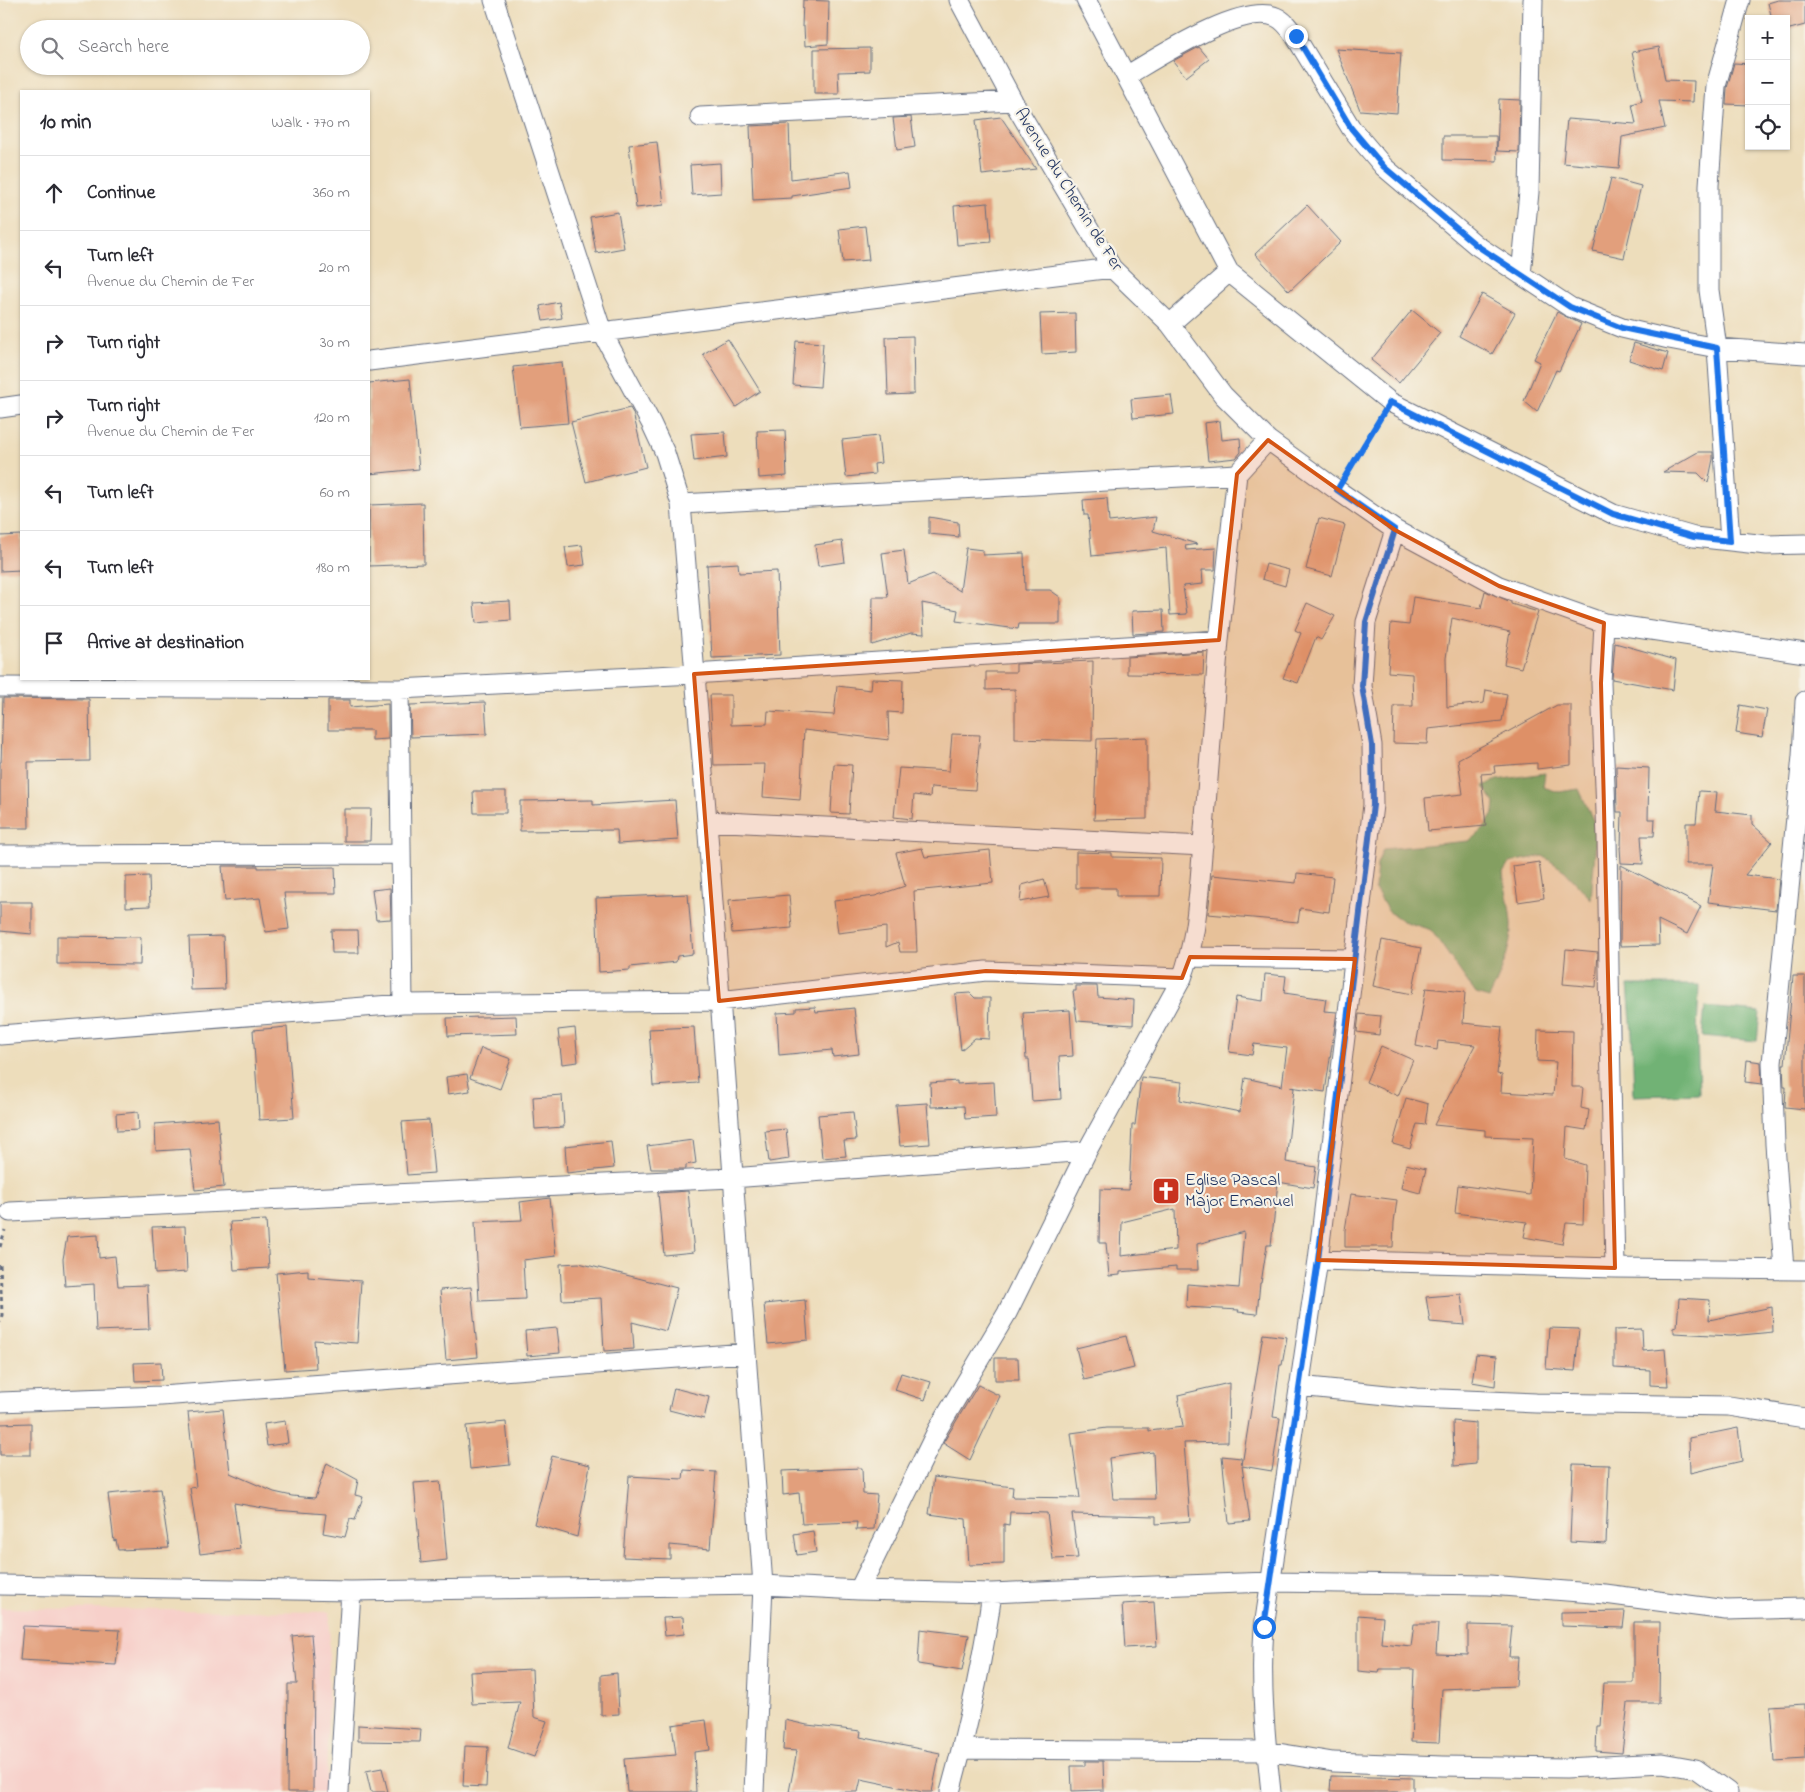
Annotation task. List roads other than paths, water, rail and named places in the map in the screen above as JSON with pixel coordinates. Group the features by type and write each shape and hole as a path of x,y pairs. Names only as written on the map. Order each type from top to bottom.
{"street":[{"path":"494,0 602,332 652,423 665,453 681,504 707,821 763,1585 754,1792"},
{"name":"Avenue du Chemin de Fer","path":"959,0 1013,101 1112,268 1170,324 1223,394 1268,440 1395,530 1499,586 1604,623 1805,653"},
{"path":"1086,0 1229,272 1390,402 1613,514 1694,537 1767,545 1805,544"},
{"path":"1266,0 1275,16 1284,22 1296,36 1351,128 1384,167 1476,245 1521,275 1570,307 1622,328 1717,348 1805,354"},
{"path":"1521,275 1529,192 1533,0"},
{"path":"1730,541 1717,348 1709,290 1709,185 1716,86 1740,0"},
{"path":"1126,76 1207,30 1228,22 1251,17 1275,16"},
{"path":"700,117 1013,101"},
{"path":"370,361 1112,268"},
{"path":"1170,324 1229,272"},
{"path":"0,408 20,405"},
{"path":"859,1590 938,1429 1007,1313 1087,1151 1182,978 1190,957 1197,916 1219,640 1237,474 1268,440"},
{"path":"681,504 1237,474"},
{"path":"1271,1792 1266,1752 1261,1667 1264,1627 1318,1260 1373,805 1372,745 1362,686 1366,622 1395,530"},
{"path":"1604,623 1601,683 1608,838 1615,1268"},
{"path":"0,687 356,684 399,689 694,674 1219,640"},
{"path":"399,689 403,1004"},
{"path":"1784,1270 1775,1144 1772,1063 1802,756 1805,701"},
{"path":"707,821 1202,846"},
{"path":"0,855 401,854"},
{"path":"1190,957 1355,959"},
{"path":"0,1035 403,1004 719,1001 986,971 1182,978"},
{"path":"10,1212 732,1178 1087,1151"},
{"path":"1318,1260 1615,1268 1805,1270"},
{"path":"0,1402 171,1396 746,1353"},
{"path":"1299,1386 1416,1398 1536,1403 1729,1406 1805,1418"},
{"path":"0,1585 351,1591 763,1585 992,1594 1270,1582 1489,1585 1605,1594 1726,1610 1805,1608"},
{"path":"339,1792 351,1591"},
{"path":"950,1792 962,1749 987,1632 992,1594"},
{"path":"962,1749 1266,1752 1333,1762 1443,1766 1566,1768 1662,1763 1696,1769 1728,1792"}],"place":[{"name":"Eglise Pascal Major Emanuel","path":"1166,1191"}]}
